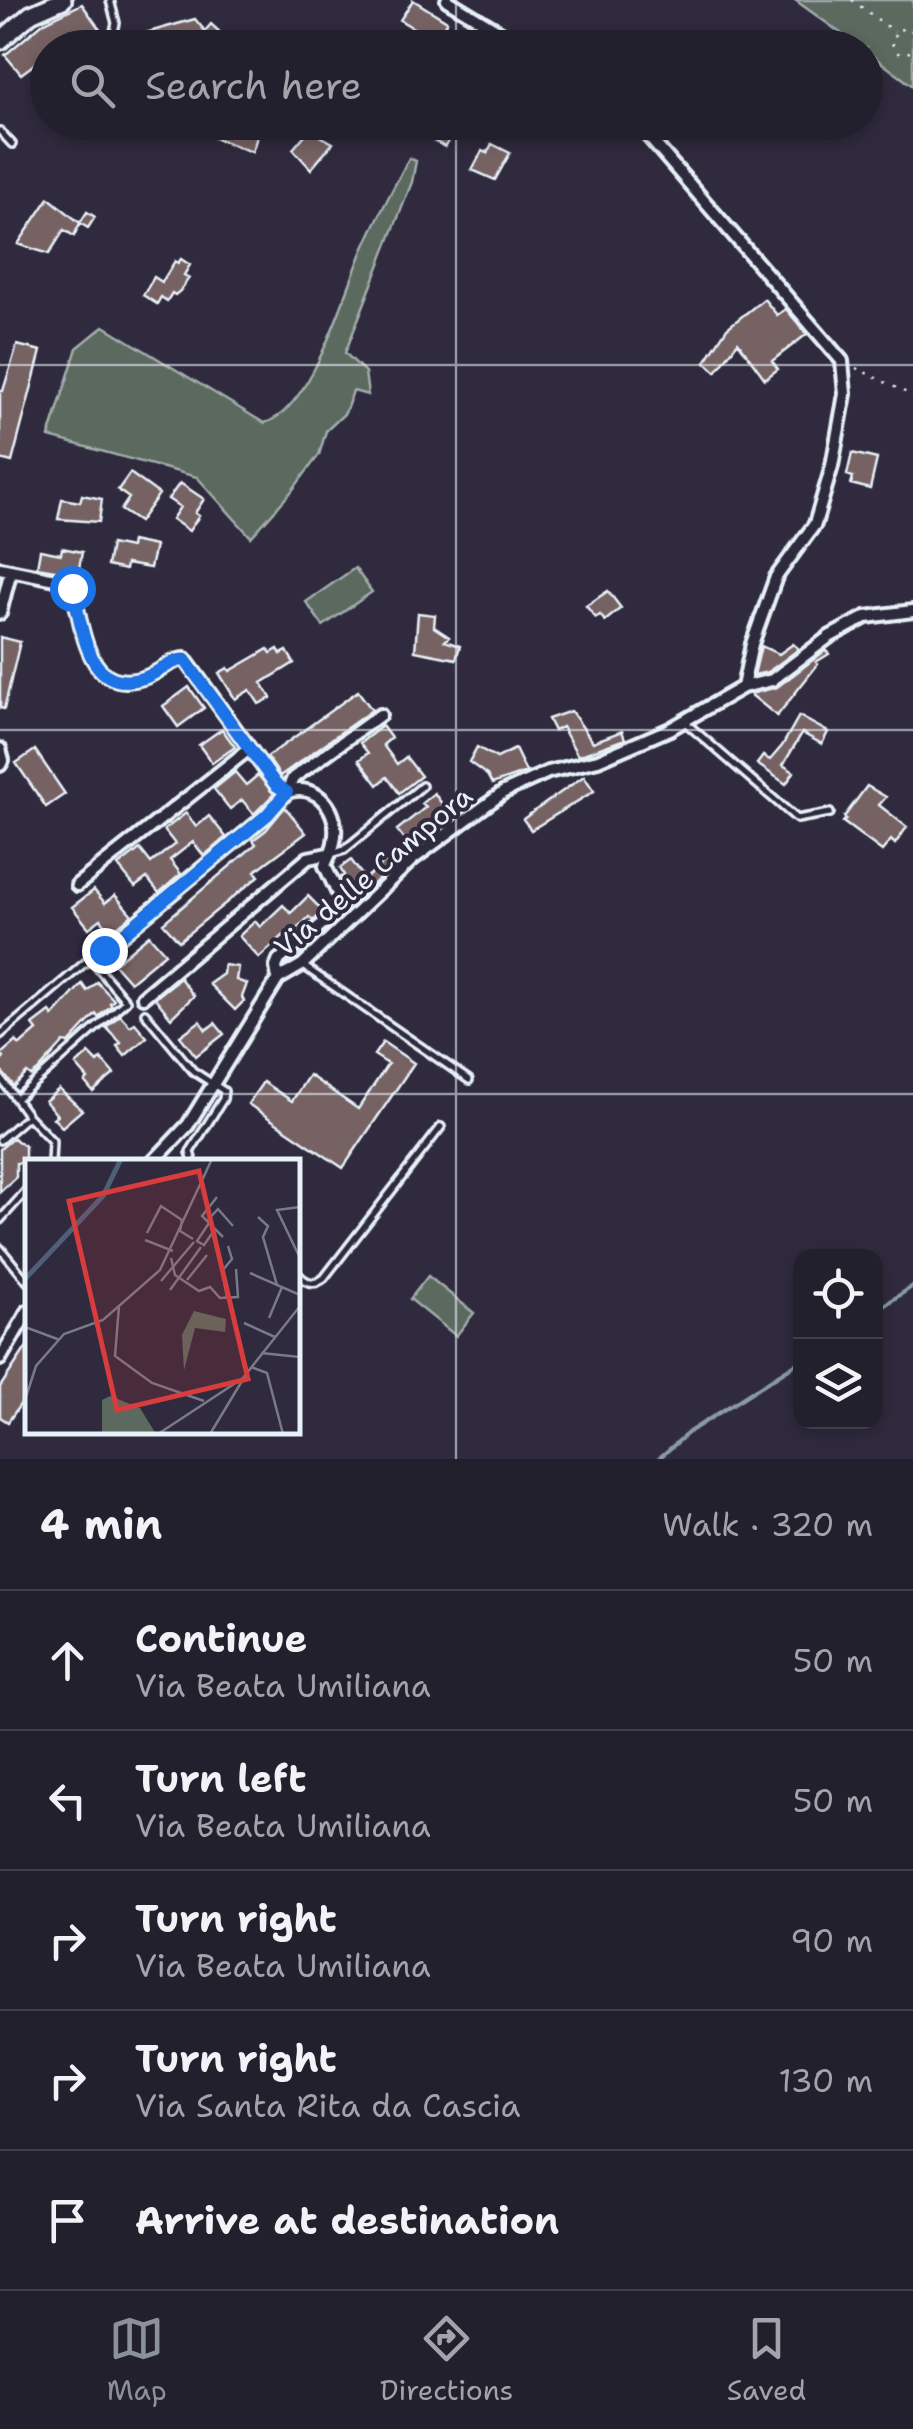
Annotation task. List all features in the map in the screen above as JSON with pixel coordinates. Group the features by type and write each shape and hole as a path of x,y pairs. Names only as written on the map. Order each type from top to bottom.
{"main road":[{"path":"0,41 34,7 64,0"}],"street":[{"path":"447,0 496,30"},
{"path":"652,140 842,361 845,394 832,466 815,524 776,577 752,644 743,687"},
{"path":"0,613 5,570 60,580 72,588 85,644 104,673 119,681 142,679 178,659 185,660 276,785 287,792 300,788 317,792 331,813 335,842 326,866 341,900 338,912 279,960 278,979"},
{"name":"Via delle Campora","path":"158,1159 188,1125 278,979 302,965 413,859 504,792 548,772 598,760 684,722 743,687 772,680 853,623 913,611"},
{"path":"104,950 267,815 294,778 380,715"},
{"path":"0,749 0,765"},
{"path":"77,885 249,750"},
{"path":"143,997 308,858 328,854"},
{"path":"0,1359 25,1316"}],"lane":[{"path":"110,0 114,30"},
{"path":"0,131 12,144"},
{"path":"684,722 798,819 830,814"},
{"path":"328,854 344,850 422,786"},
{"path":"0,1035 86,962 92,961 126,1001 16,1100"},
{"path":"302,965 469,1080"},
{"path":"145,1013 193,1071 224,1092 190,1152 192,1159"},
{"path":"0,1077 52,1141 51,1159"},
{"path":"0,1140 28,1116"},
{"path":"300,1276 309,1283 324,1278 441,1127"},
{"path":"0,1220 25,1192"},
{"path":"0,1248 25,1278"}],"path":[{"path":"852,0 894,32"},
{"path":"913,31 903,28 894,32 891,42 895,50 913,52"},
{"path":"842,361 913,396"}],"green space":[{"path":"795,0 913,0 913,86 883,64 883,30 836,30"},
{"path":"409,158 416,161 412,182 345,353 365,372 368,395 353,391 345,413 326,431 319,455 251,537 197,477 49,437 77,348 104,326 264,423 281,414 312,374 368,238"},
{"path":"355,568 372,592 323,626 306,602"},
{"path":"428,1276 474,1313 456,1336 410,1299"}],"building":[{"path":"413,0 447,21 442,30 417,30 400,20"},
{"path":"82,4 100,30 35,30"},
{"path":"195,19 204,30 156,30"},
{"path":"30,34 30,67 21,74 5,55"},
{"path":"221,140 256,140 252,152"},
{"path":"301,140 333,143 311,169 293,149"},
{"path":"492,144 510,153 495,180 472,170 482,151 487,153"},
{"path":"49,198 80,223 74,236 64,230 49,254 18,244"},
{"path":"87,212 95,217 88,228 80,223"},
{"path":"181,259 190,265 184,275 189,278 180,291 172,293 167,301 161,297 157,304 143,295 154,277 162,282 175,261"},
{"path":"764,299 777,315 786,309 807,334 772,361 778,369 765,379 738,342 716,372 705,362 727,328"},
{"path":"17,345 41,351 12,462 0,459 0,390 3,391"},
{"path":"852,453 877,459 870,489 851,484 853,477 847,475"},
{"path":"130,473 159,494 139,522 121,510 129,498 118,490"},
{"path":"180,483 204,499 189,531 172,519 180,507 168,499"},
{"path":"82,495 102,499 99,522 58,519 62,499 80,502"},
{"path":"131,541 155,546 150,568 126,564 125,570 107,566 111,544 130,548"},
{"path":"62,548 82,552 78,574 37,567 40,550 61,554"},
{"path":"608,591 621,608 605,621 600,615 596,618 586,606"},
{"path":"418,613 435,615 434,627 449,637 445,641 460,646 456,659 415,651"},
{"path":"0,637 20,642 4,709 0,708"},
{"path":"793,644 799,649 768,672 754,675 761,646 779,654"},
{"path":"268,649 271,653 278,649 281,654 287,651 294,663 262,683 271,698 259,704 250,690 235,699 219,673 228,668 230,671"},
{"path":"826,650 829,654 816,662 777,716 750,694 777,687"},
{"path":"189,687 204,708 178,727 163,706"},
{"path":"358,691 372,710 280,776 267,757"},
{"path":"571,711 593,742 622,731 625,739 578,756 562,727 554,731 548,719"},
{"path":"799,716 828,732 822,744 802,733 783,765 794,772 786,784 757,764 763,756 770,760"},
{"path":"382,726 391,738 383,745 397,764 406,757 421,776 399,793 387,777 378,785 359,760 368,753 360,743"},
{"path":"222,729 235,747 212,763 199,745"},
{"path":"477,747 497,758 515,749 526,772 492,784 487,775 469,762"},
{"path":"35,750 65,794 46,807 16,763"},
{"path":"235,772 246,785 258,775 274,794 254,814 242,800 230,809 214,789"},
{"path":"584,776 594,791 531,830 523,819"},
{"path":"867,786 886,797 879,805 907,827 895,844 891,840 882,851 843,822"},
{"path":"434,793 445,808 434,816 438,822 409,845 397,830 426,807 422,803"},
{"path":"285,807 306,833 255,871 259,876 179,941 163,923 256,844 253,840"},
{"path":"186,813 196,827 209,816 226,837 204,856 193,842 170,860 181,874 159,893 147,878 135,887 118,866 140,849 151,863 175,844 164,830"},
{"path":"403,846 407,852 352,905 340,878 344,875 340,868 351,860 365,879"},
{"path":"94,890 105,903 115,895 132,915 111,932 101,919 89,928 72,907"},
{"path":"308,896 324,912 313,921 309,917 287,939 284,935 259,958 239,936 255,921 260,927 283,905 291,913"},
{"path":"149,935 165,953 130,982 114,964"},
{"path":"224,965 238,967 236,980 247,984 244,1001 235,1010 209,984 223,974"},
{"path":"180,978 194,996 171,1018 155,998"},
{"path":"97,982 114,1000 112,1005 98,1017 96,1014 69,1043 64,1042 38,1071 31,1076 27,1073 14,1086 0,1070 4,1058 1,1054 16,1041 20,1045 37,1030 33,1025 50,1012 53,1016 82,984 87,991"},
{"path":"120,1015 130,1026 135,1023 147,1037 125,1056 117,1046 121,1043 106,1027"},
{"path":"200,1021 206,1030 215,1023 224,1034 196,1056 180,1036"},
{"path":"383,1042 414,1063 343,1168 248,1104 263,1082 292,1101 309,1075 358,1109 388,1064 374,1055"},
{"path":"89,1053 98,1062 101,1059 114,1074 93,1092 76,1065"},
{"path":"59,1089 82,1110 62,1127 45,1101"},
{"path":"13,1138 25,1146 25,1162 16,1163 16,1177 0,1192 0,1149"},
{"path":"25,1350 25,1397 8,1422 0,1417 0,1387"}],"waterway":[{"path":"883,1306 913,1286"},
{"path":"658,1459 689,1432 793,1365"}],"route":[{"path":"72,588 79,630 104,673 119,681 142,679 178,659 185,660 276,785 287,792 267,815 104,950"}]}
